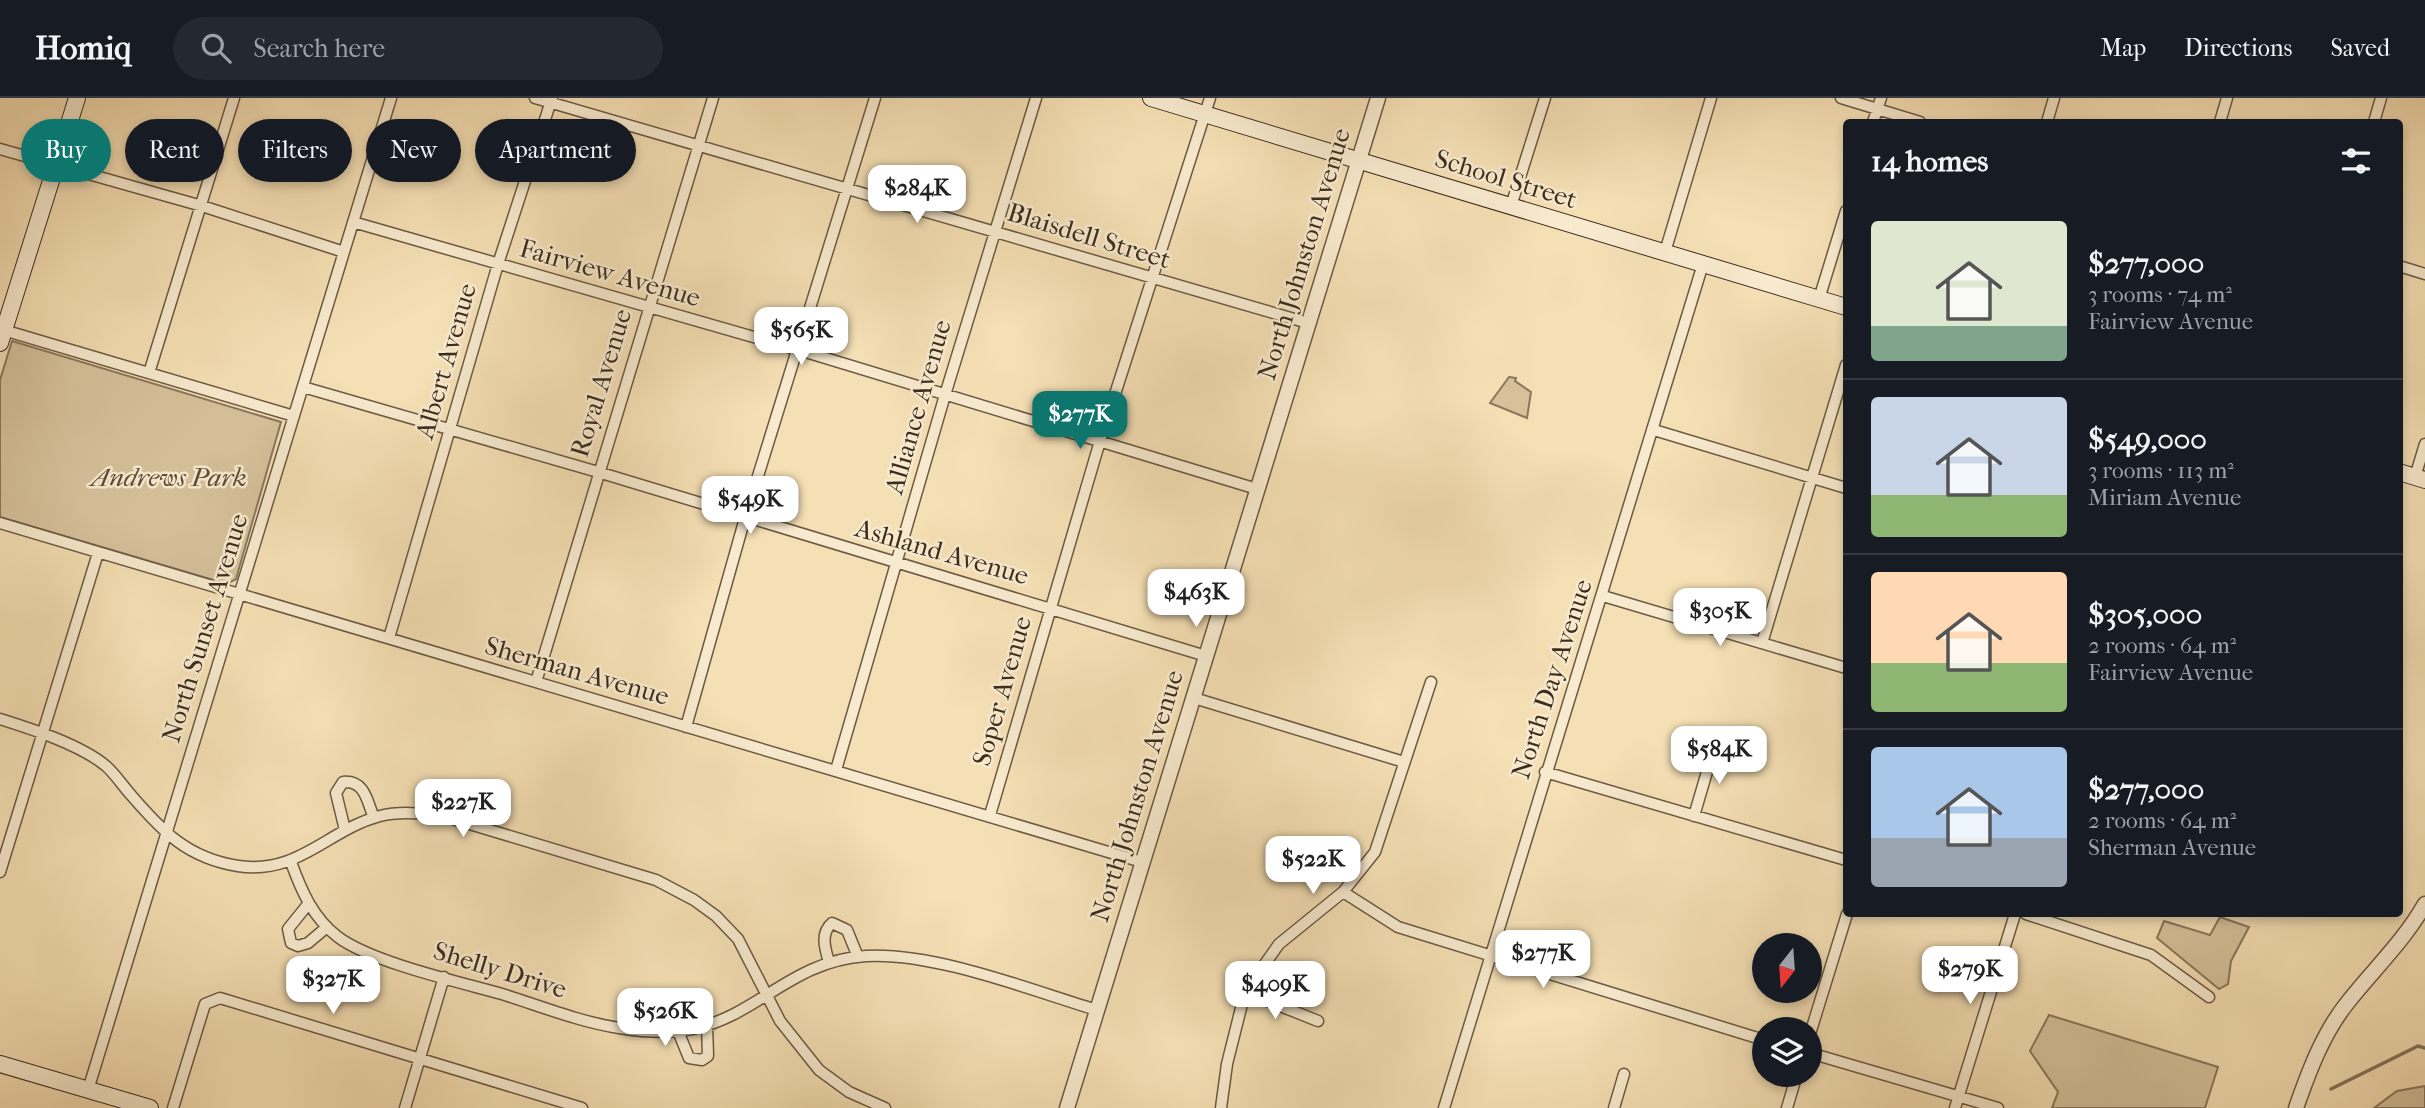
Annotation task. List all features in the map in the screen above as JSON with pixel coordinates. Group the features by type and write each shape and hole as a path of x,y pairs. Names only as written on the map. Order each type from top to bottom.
{"main road":[{"path":"70,119 76,98"},
{"name":"School Street","path":"1151,98 1207,106 1358,160 1843,306"},
{"path":"1,334 50,182"},
{"path":"0,1064 150,1108"}],"street":[{"path":"149,373 234,98"},
{"name":"North Sunset Avenue","path":"88,1090 391,98"},
{"name":"Blaisdell Street","path":"535,98 551,100 698,146 1308,323"},
{"name":"Royal Avenue","path":"536,682 713,98"},
{"path":"687,727 745,518 875,98"},
{"name":"Alliance Avenue","path":"836,770 945,395 1036,98"},
{"name":"North Johnston Avenue","path":"1067,1108 1378,98"},
{"path":"1511,206 1545,98"},
{"path":"1665,252 1711,98"},
{"path":"1840,98 1879,104 1913,119"},
{"path":"2048,119 2054,98"},
{"path":"2221,119 2227,98"},
{"path":"2375,119 2381,98"},
{"name":"Albert Avenue","path":"389,638 498,264 551,100"},
{"name":"Soper Avenue","path":"990,815 1100,441 1207,106"},
{"path":"0,149 21,155"},
{"path":"111,180 344,252"},
{"path":"1819,299 1843,221"},
{"name":"Fairview Avenue","path":"353,222 799,350 1257,489"},
{"name":"North Day Avenue","path":"1444,1108 1703,264"},
{"path":"2403,267 2425,274"},
{"path":"1,334 149,373 294,416"},
{"path":"1762,643 1843,375"},
{"name":"Ashland Avenue","path":"303,387 598,472 1206,656"},
{"path":"1654,430 1843,487"},
{"path":"2413,476 2425,444"},
{"name":"Sherman Avenue","path":"0,523 1142,862"},
{"path":"0,872 98,553"},
{"path":"1603,596 1843,667"},
{"path":"1221,1108 1227,1064 1245,992 1279,944 1343,892 1375,852 1431,682"},
{"path":"1194,698 1404,762"},
{"path":"0,719 43,733 106,766 166,835 192,851 222,863 252,867 291,862 345,830 374,818 403,814 453,819 675,888 716,916 738,939 754,965 765,995 790,1035 819,1070 849,1092 885,1108"},
{"path":"1694,816 1714,748"},
{"path":"1545,772 1843,859"},
{"path":"345,830 335,793 343,782 354,782 363,789 374,818"},
{"name":"Shelly Drive","path":"291,862 309,903 327,927 360,949 616,1028 653,1032 678,1031 707,1025 802,972 829,962 858,957 901,956 926,960 1097,1010"},
{"path":"1343,892 1398,927 1490,958 1752,1036"},
{"path":"309,903 291,924 288,939 295,946 302,946 327,927"},
{"path":"2295,1108 2311,1065 2333,1024 2388,957 2425,904"},
{"path":"1815,1017 1846,917"},
{"path":"1955,1108 2014,917"},
{"path":"2035,917 2151,955 2209,997"},
{"path":"829,962 824,939 827,926 832,923 847,930 858,957"},
{"path":"405,1108 444,977"},
{"path":"1245,992 1318,1021"},
{"path":"173,1108 205,1004 220,998 582,1108"},
{"path":"678,1031 689,1058 702,1060 709,1053 707,1025"},
{"path":"1822,1057 1998,1108"},
{"path":"1614,1108 1624,1074"},
{"path":"1787,1108 1793,1087"}],"green space":[{"name":"Andrews Park","path":"12,341 281,422 236,579 227,584 0,517 0,380"},
{"path":"1509,377 1516,378 1515,381 1531,392 1527,418 1490,403"},
{"path":"2220,917 2249,927 2231,961 2228,984 2219,989 2157,938 2164,921 2210,935"},
{"path":"2049,1015 2218,1067 2205,1108 2052,1108 2058,1092 2030,1051"},
{"path":"2425,1086 2425,1108 2374,1108 2397,1091"}],"waterway":[{"path":"2331,1089 2418,1046 2425,1048"}]}
